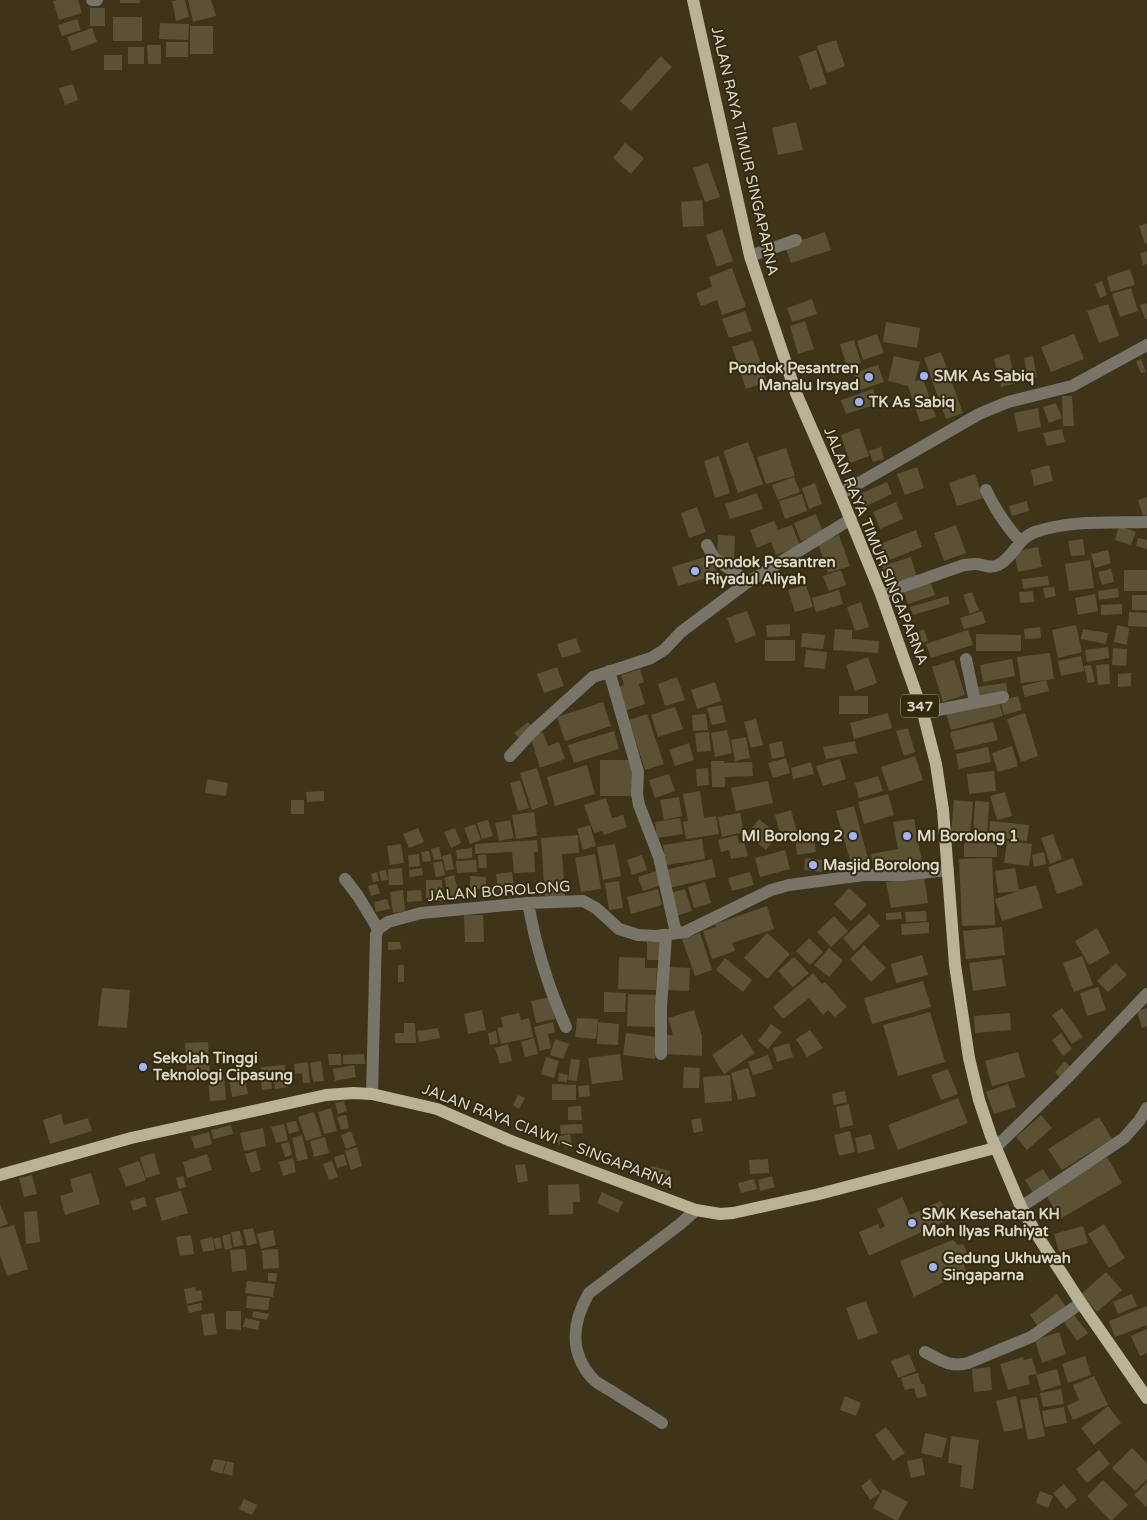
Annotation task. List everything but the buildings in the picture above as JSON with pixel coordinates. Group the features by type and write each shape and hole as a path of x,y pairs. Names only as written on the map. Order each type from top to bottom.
{"main road":[{"name":"JALAN RAYA TIMUR SINGAPARNA","path":"693,0 750,256 796,393 851,519 881,594 923,713 938,773 944,810 955,965 969,1058 979,1100 995,1148 1021,1207 1038,1238 1081,1304 1147,1398"},
{"name":"JALAN RAYA CIAWI — SINGAPARNA","path":"0,1175 131,1138 326,1095 353,1093 372,1094 437,1109 511,1140 696,1210 720,1214 733,1213 819,1194 995,1148"}],"street":[{"path":"92,0 97,0"},
{"path":"750,256 796,240"},
{"path":"840,494 979,414 1008,402 1072,386 1147,345"},
{"path":"986,490 998,512 1020,541"},
{"path":"510,756 533,731 594,677 651,658 664,650 681,632 745,584 851,519"},
{"path":"881,594 964,565 997,566 1003,562 1020,541 1032,533 1072,524 1147,522"},
{"path":"707,545 714,558 740,576 745,584"},
{"path":"966,659 975,702"},
{"path":"609,671 638,772 637,794 639,805 659,857 671,934 661,1008 661,1054"},
{"path":"923,713 1003,697"},
{"name":"JALAN BOROLONG","path":"378,929 388,922 421,913 528,903 583,901 596,908 619,929 638,935 671,934 684,932 772,890 790,885 864,875 900,875 948,870"},
{"path":"345,879 378,929 372,1094"},
{"path":"528,903 541,963 554,1001 566,1028"},
{"path":"995,1148 1065,1080 1147,994"},
{"path":"1021,1207 1124,1138 1139,1121 1147,1108"},
{"path":"662,1423 595,1381 584,1368 576,1347 576,1326 581,1307 589,1293 679,1226 696,1210"},
{"path":"925,1352 947,1364 958,1366 968,1364 1031,1337 1081,1304"}],"place":[{"name":"SMK As Sabiq","path":"924,376"},
{"name":"Pondok Pesantren Manalu Irsyad","path":"869,377"},
{"name":"TK As Sabiq","path":"859,402"},
{"name":"Pondok Pesantren Riyadul Aliyah","path":"695,571"},
{"name":"MI Borolong 2","path":"853,836"},
{"name":"MI Borolong 1","path":"907,836"},
{"name":"Masjid Borolong","path":"813,865"},
{"name":"Sekolah Tinggi Teknologi Cipasung","path":"143,1067"},
{"name":"SMK Kesehatan KH Moh Ilyas Ruhiyat","path":"912,1223"},
{"name":"Gedung Ukhuwah Singaparna","path":"933,1267"}]}
